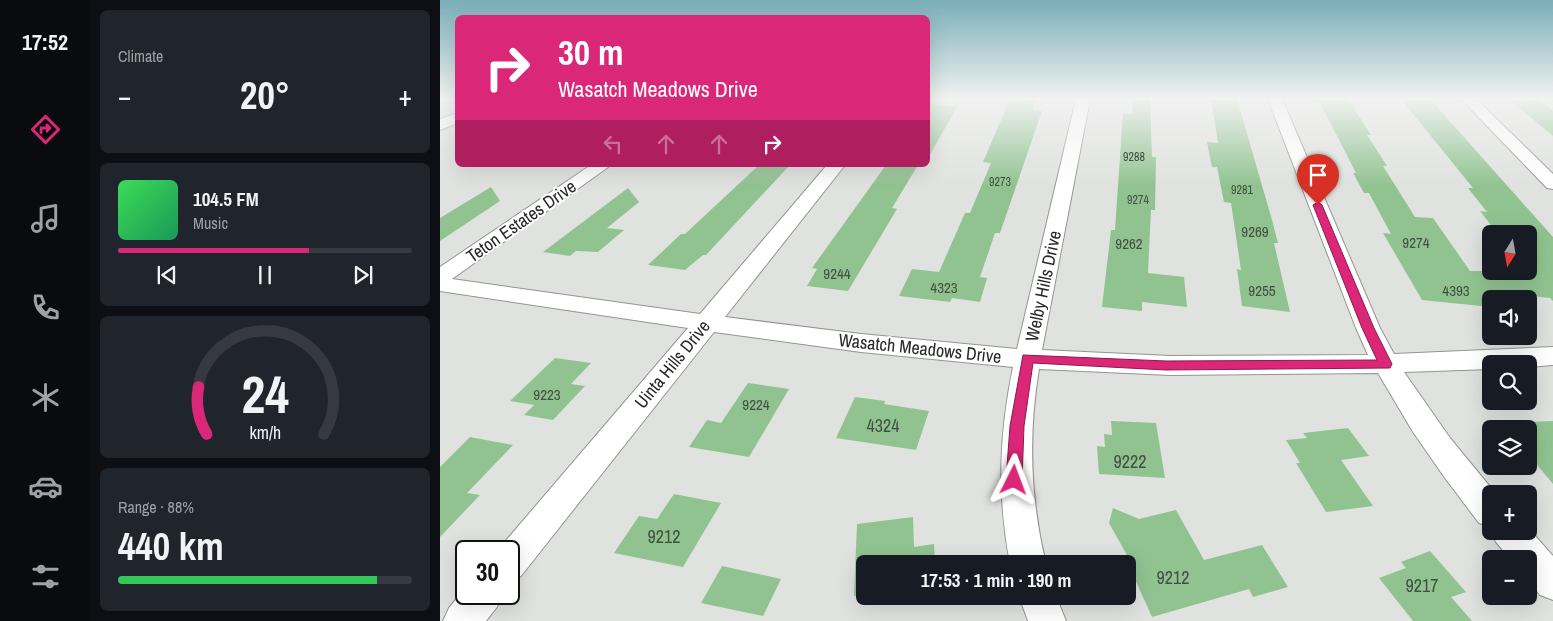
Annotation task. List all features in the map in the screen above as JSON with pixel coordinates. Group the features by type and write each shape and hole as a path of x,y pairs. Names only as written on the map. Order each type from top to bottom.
{"street":[{"name":"Welby Hills Drive","path":"1026,555 1014,480 1017,426 1027,358 1077,128"},
{"path":"1287,128 1368,328 1386,364 1434,439 1482,500"},
{"path":"1497,128 1553,184"},
{"name":"Teton Estates Drive","path":"440,277 599,167"},
{"name":"Uinta Hills Drive","path":"520,551 834,167"},
{"name":"Wasatch Meadows Drive","path":"440,284 872,344 1027,358 1166,366 1386,364 1553,356"},
{"path":"1516,540 1553,582"},
{"path":"462,621 475,605"},
{"path":"1040,605 1046,621"}],"building":[{"path":"930,128 945,128 930,154"},
{"path":"998,128 1036,128 1000,233 995,233 980,277 987,278 980,302 952,298 950,302 899,296 912,269 939,272 965,213 970,213 991,163 983,162"},
{"path":"1122,128 1151,128 1152,157 1156,157 1155,210 1151,210 1148,273 1184,277 1187,307 1142,302 1142,311 1102,307 1111,230 1115,230"},
{"path":"1216,128 1245,128 1278,243 1274,243 1290,312 1242,306 1237,269 1241,270 1231,203 1224,202 1217,167 1212,167 1207,142 1218,143"},
{"path":"1333,128 1367,128 1371,135 1367,135 1387,166 1383,166 1415,217 1433,218 1470,271 1482,271 1482,280 1538,280 1538,225 1491,225 1480,211 1487,212 1468,188 1473,188 1424,128 1456,128 1553,237 1553,301 1550,298 1537,297 1537,290 1482,290 1482,306 1422,300 1383,233 1391,234 1369,193 1364,193 1353,173 1356,173"},
{"path":"1543,128 1553,128 1553,136"},
{"path":"757,167 788,167 706,255 703,255 685,270 648,265 681,234 685,234"},
{"path":"885,167 917,167 892,208 897,209 848,291 807,286 817,269 812,268"},
{"path":"491,187 500,201 440,241 440,218"},
{"path":"628,188 639,202 607,228 624,230 598,252 576,251 570,256 543,252"},
{"path":"555,358 591,363 571,384 585,386 553,420 524,415 534,405 510,401"},
{"path":"748,383 789,389 749,457 689,447 707,420 721,423"},
{"path":"855,397 885,401 884,404 929,411 916,450 836,438"},
{"path":"1111,421 1156,423 1165,478 1099,474 1097,446 1105,447 1104,434 1112,435"},
{"path":"1553,421 1553,484 1537,465 1537,422"},
{"path":"1348,428 1369,456 1341,460 1373,506 1326,512 1296,463 1300,463 1286,440 1307,438 1303,433"},
{"path":"470,437 513,445 467,493 480,495 440,537 440,467"},
{"path":"674,494 721,503 683,567 614,553 639,516 657,519"},
{"path":"1113,508 1139,519 1176,510 1204,560 1262,545 1288,587 1253,597 1249,589 1152,617 1136,581 1136,555 1127,555 1109,523"},
{"path":"913,517 914,547 934,544 935,555 856,555 856,596 854,596 857,524"},
{"path":"1430,551 1466,592 1451,597 1472,621 1413,621 1379,578 1406,568 1401,562"},
{"path":"722,566 781,579 763,616 701,603"}],"route":[{"path":"1014,480 1017,426 1027,358 1166,366 1290,367 1386,364 1368,328 1318,205"}]}
